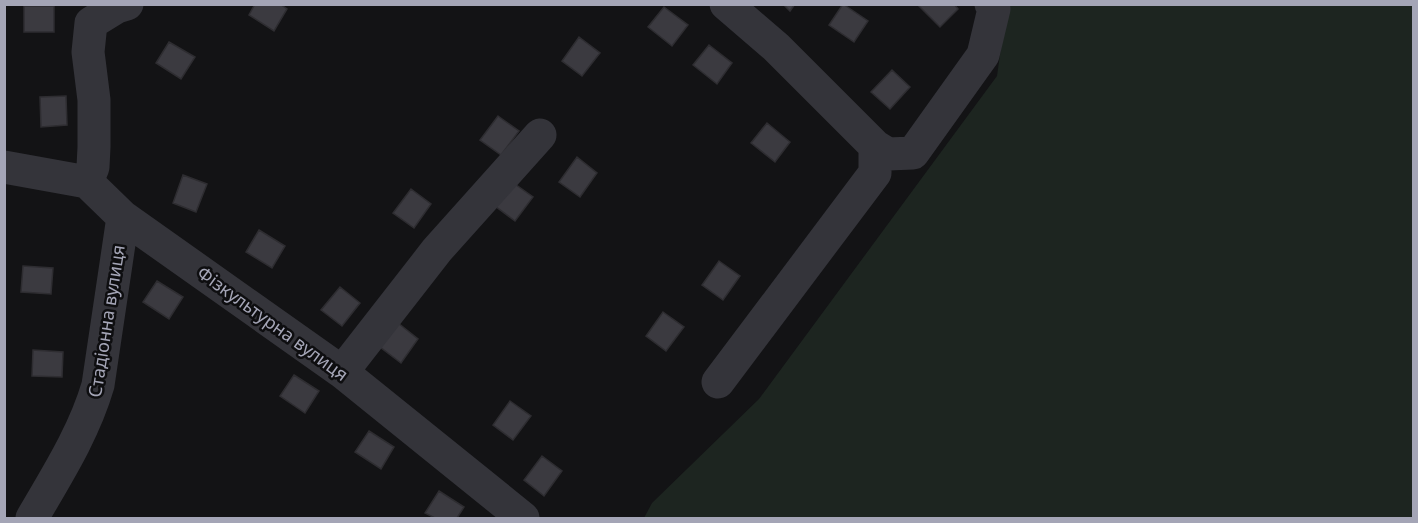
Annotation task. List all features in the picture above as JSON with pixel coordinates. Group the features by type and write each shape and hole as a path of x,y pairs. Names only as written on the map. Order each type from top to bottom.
{"street":[{"path":"4,167 87,183 93,167 94,100 83,14 127,4"},
{"path":"726,4 776,47 874,146 888,154 913,153 983,55 994,9 991,4"},
{"path":"342,372 437,250 540,135"},
{"path":"718,382 875,173 874,146"},
{"name":"Фізкультурна вулиця","path":"87,183 123,217 342,372 523,519"},
{"name":"Стадіонна вулиця","path":"33,519 91,410 98,385 123,217"}],"shaded area":[{"path":"1007,5 1413,5 1413,518 644,518 652,503 759,399 997,76"}],"building":[{"path":"255,4 280,4 287,9 274,31 249,15"},
{"path":"783,4 795,4 790,11"},
{"path":"843,4 868,21 854,42 829,25"},
{"path":"921,4 954,4 958,9 940,27 919,6"},
{"path":"24,6 54,6 54,32 24,32"},
{"path":"664,7 688,25 672,46 648,27"},
{"path":"579,37 600,53 582,76 562,61"},
{"path":"169,42 195,57 181,79 156,63"},
{"path":"709,45 732,63 717,84 693,65"},
{"path":"892,70 910,87 890,109 871,92"},
{"path":"66,96 67,125 41,127 40,97"},
{"path":"498,116 519,131 501,155 480,140"},
{"path":"767,123 790,142 775,162 751,143"},
{"path":"577,157 597,173 580,197 559,182"},
{"path":"183,175 207,184 196,212 173,203"},
{"path":"512,182 533,197 515,221 495,206"},
{"path":"411,189 431,204 414,228 393,213"},
{"path":"259,230 285,246 272,268 246,252"},
{"path":"719,261 740,276 723,300 702,285"},
{"path":"23,266 53,268 51,294 21,292"},
{"path":"157,281 183,297 169,319 143,302"},
{"path":"340,287 360,303 342,326 321,310"},
{"path":"663,312 684,327 666,351 646,336"},
{"path":"398,323 418,339 401,363 380,347"},
{"path":"33,350 63,352 62,377 32,376"},
{"path":"294,375 319,391 305,413 280,396"},
{"path":"510,401 531,416 513,440 493,425"},
{"path":"369,431 394,447 381,469 355,452"},
{"path":"542,456 562,471 544,496 524,480"},
{"path":"439,491 464,507 457,518 435,518 425,513"}]}
